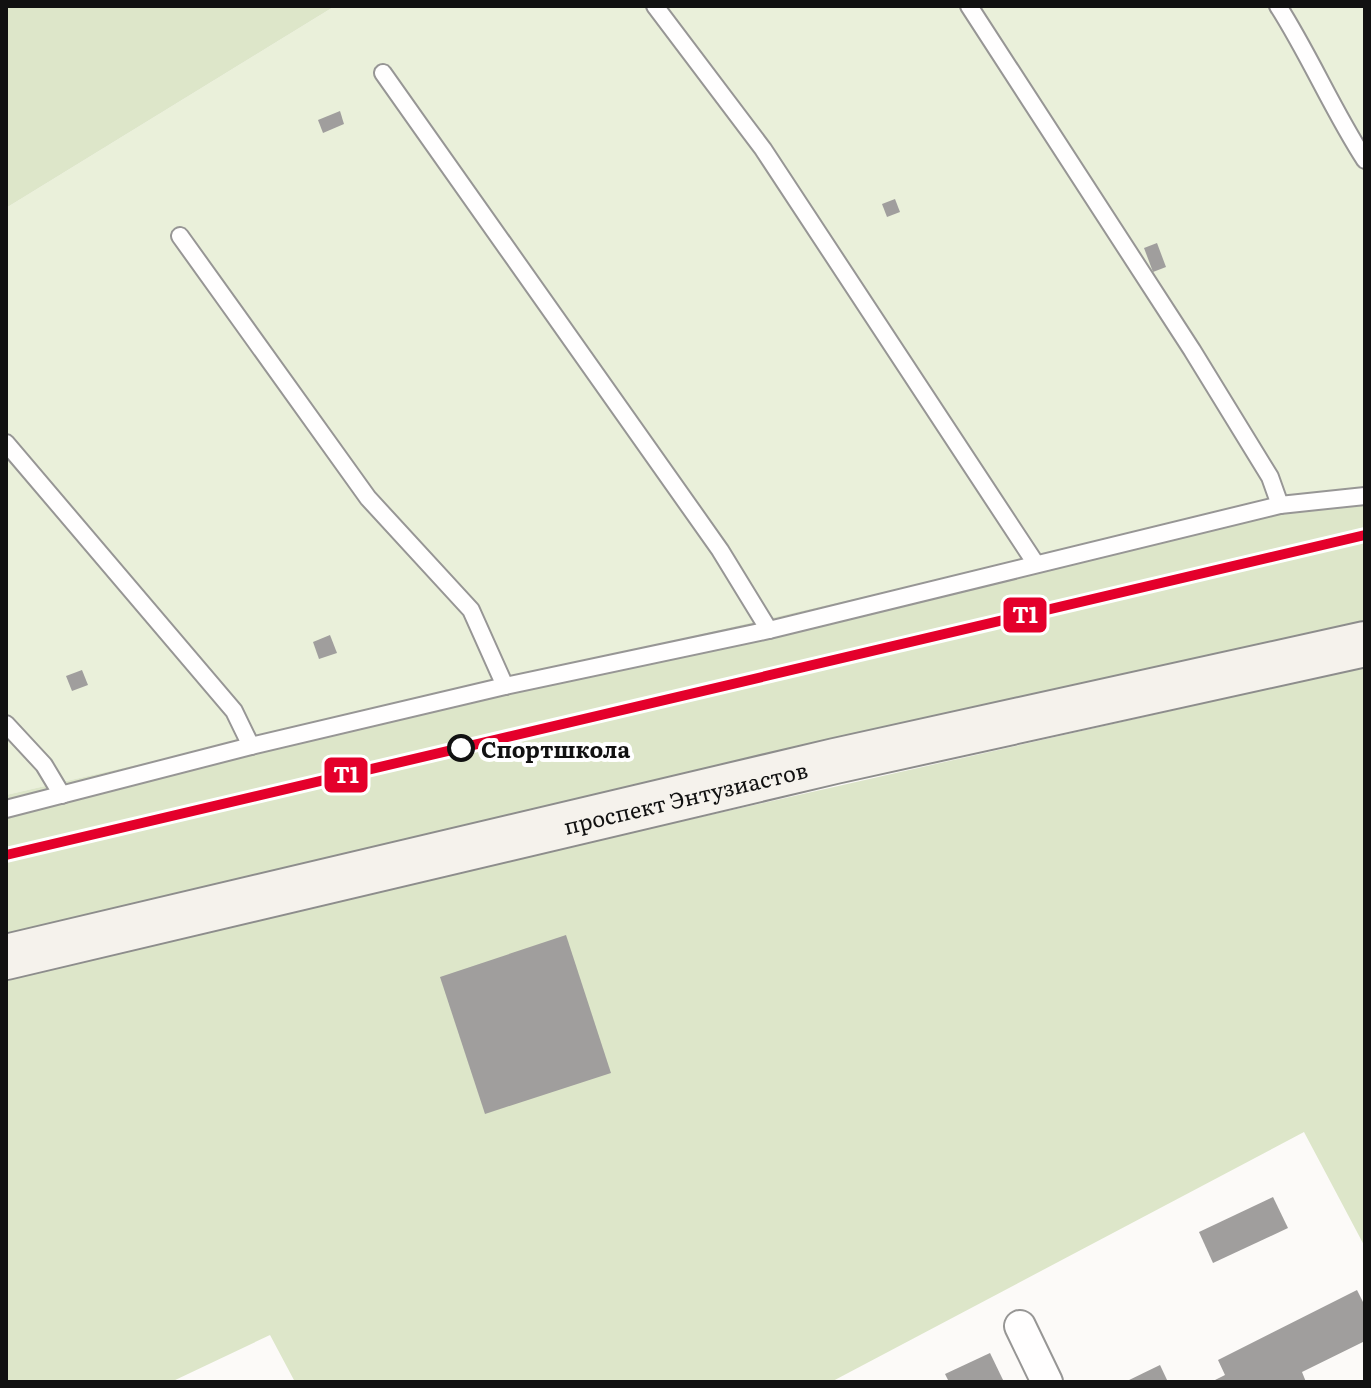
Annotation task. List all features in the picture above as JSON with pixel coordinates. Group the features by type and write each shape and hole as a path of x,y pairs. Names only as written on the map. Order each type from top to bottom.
{"street":[{"name":"проспект Энтузиастов","path":"6,957 820,764 1365,644"},
{"path":"1020,1326 1047,1382"}],"lane":[{"path":"655,6 763,149 1036,564"},
{"path":"969,6 1192,350 1270,477 1280,505"},
{"path":"1278,6 1306,50 1346,132 1365,160"},
{"path":"383,73 720,550 769,630"},
{"path":"180,236 368,498 471,610 505,686"},
{"path":"6,443 234,711 251,746"},
{"path":"6,809 251,746 505,686 769,630 1280,505 1365,496"},
{"path":"6,724 44,765 62,795"}],"green space":[{"path":"6,6 335,6 6,208"},
{"path":"335,6 1365,6 1365,490 1147,531 6,795 6,208"},
{"path":"1365,490 1365,622 6,937 6,795 1147,531"},
{"path":"1365,667 1365,1247 1304,1132 831,1382 295,1382 270,1335 171,1382 6,1382 6,974"}],"building":[{"path":"340,111 344,124 323,133 318,120"},
{"path":"895,199 900,212 887,217 882,204"},
{"path":"1157,243 1166,267 1153,272 1144,248"},
{"path":"330,635 337,653 319,659 313,642"},
{"path":"82,670 88,685 72,691 66,676"},
{"path":"566,935 611,1073 485,1114 440,977"},
{"path":"1273,1197 1288,1228 1213,1263 1199,1232"},
{"path":"1357,1290 1365,1306 1365,1341 1302,1372 1306,1382 1211,1382 1225,1375 1218,1360"},
{"path":"990,1353 1004,1382 949,1382 945,1374"},
{"path":"1160,1365 1168,1382 1125,1382"}],"transit line":[{"name":"T1","path":"6,855 1365,535"}],"place":[{"name":"Спортшкола","path":"461,748"}]}
